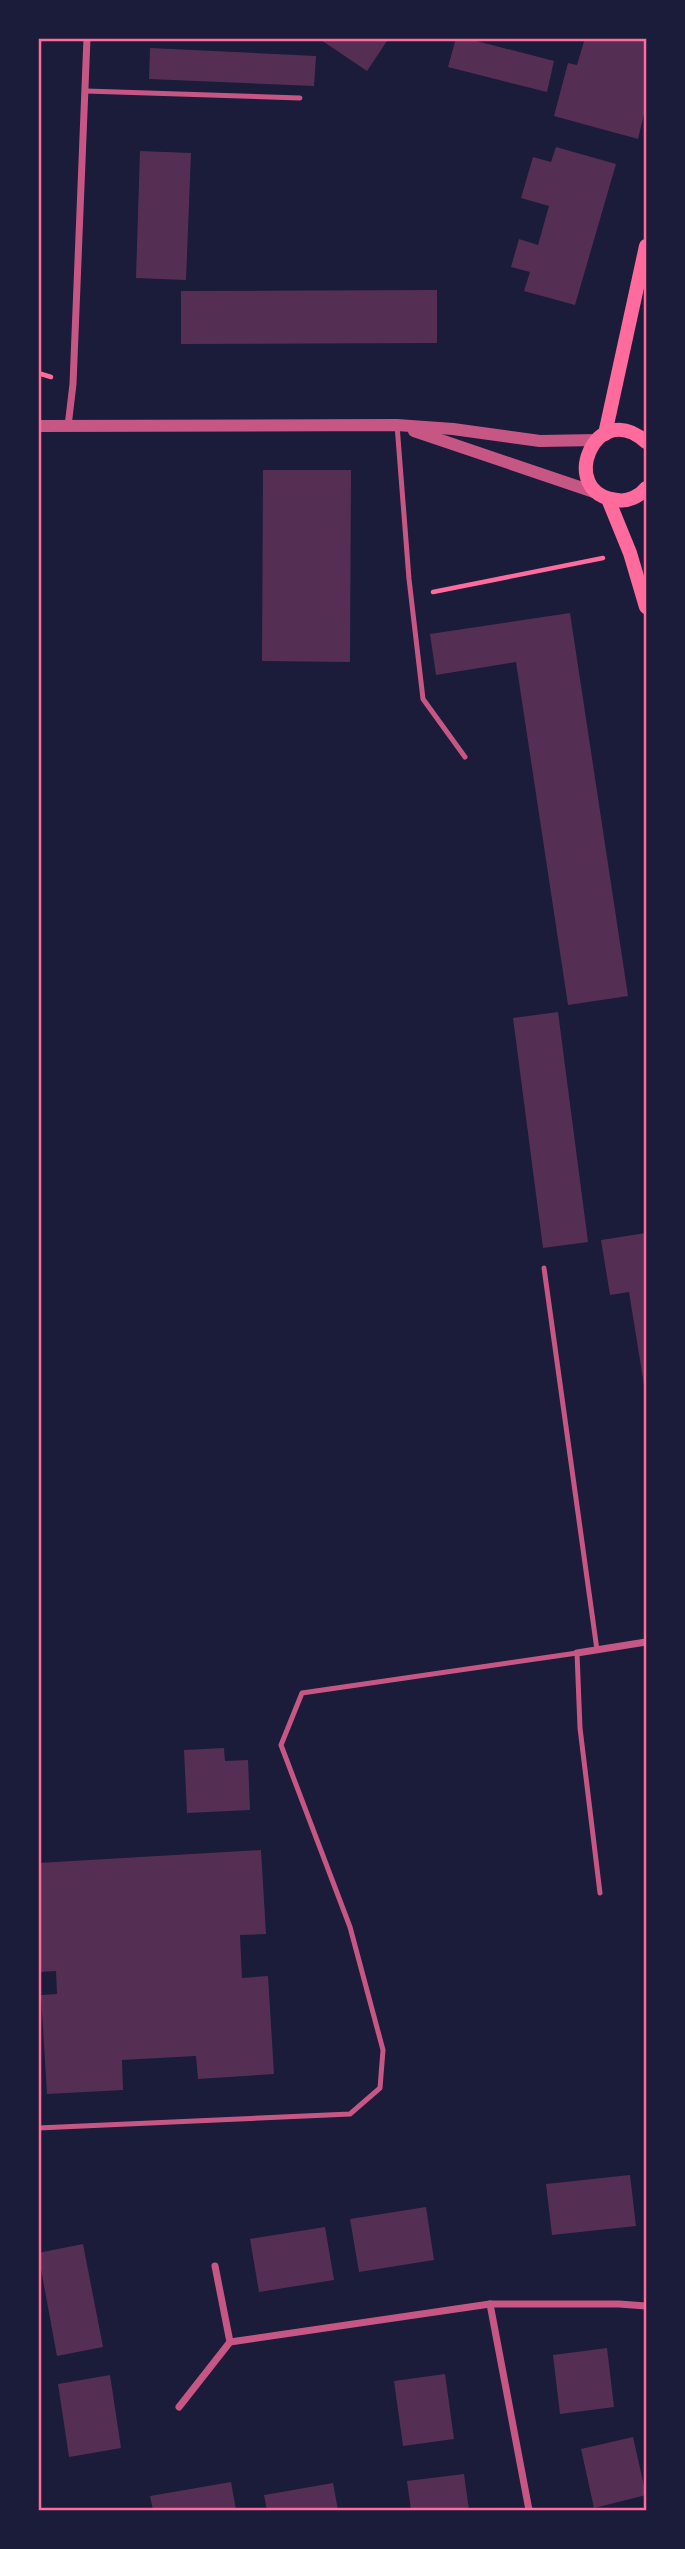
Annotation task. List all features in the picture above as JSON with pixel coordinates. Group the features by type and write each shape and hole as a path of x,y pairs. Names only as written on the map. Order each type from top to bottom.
{"main road":[{"path":"646,246 601,437 587,456 585,468 592,486 604,497 630,553 646,607"},
{"path":"601,437 615,430 627,431 638,434 646,442"},
{"path":"604,497 627,500 643,493 646,488"}],"street":[{"path":"68,426 87,38"},
{"path":"397,425 604,497"},
{"path":"38,426 397,425 453,429 540,441 601,437"},
{"path":"577,1653 646,1642"},
{"path":"215,2266 230,2342"},
{"path":"489,2304 528,2511"},
{"path":"179,2407 230,2342 489,2304 646,2306"}],"lane":[{"path":"86,90 300,98"},
{"path":"397,425 411,597 424,699 465,757"},
{"path":"544,1268 597,1650"},
{"path":"38,2128 350,2113 380,2088 383,2050 350,1927 281,1745 302,1693 577,1653 580,1728 600,1893"}],"path":[{"path":"411,597 630,553"}],"building":[{"path":"318,38 389,38 367,71"},
{"path":"456,38 554,61 547,92 448,67"},
{"path":"585,38 646,38 646,105 638,139 554,116 568,63 577,65"},
{"path":"150,48 316,56 314,86 149,79"},
{"path":"556,147 616,164 575,305 524,291 530,272 511,267 519,239 538,245 549,206 521,198 533,157 551,162"},
{"path":"140,151 191,153 186,280 136,278"},
{"path":"437,290 437,343 181,344 181,291"},
{"path":"263,470 351,470 350,662 262,661"},
{"path":"570,613 628,996 568,1005 516,662 436,675 430,634"},
{"path":"558,1012 588,1242 543,1248 513,1018"},
{"path":"646,1233 645,1391 629,1292 610,1295 601,1240"},
{"path":"224,1748 225,1761 248,1760 250,1810 187,1813 184,1750"},
{"path":"261,1850 266,1934 240,1935 242,1978 268,1976 274,2074 198,2079 196,2056 122,2060 123,2090 47,2094 41,1995 57,1994 56,1971 39,1972 38,1863"},
{"path":"630,2175 636,2226 552,2235 546,2184"},
{"path":"426,2207 434,2260 359,2272 350,2219"},
{"path":"325,2227 334,2280 259,2292 250,2239"},
{"path":"83,2244 103,2347 57,2356 38,2253"},
{"path":"607,2348 614,2407 560,2414 553,2355"},
{"path":"445,2374 454,2439 403,2446 394,2381"},
{"path":"110,2375 121,2448 69,2457 58,2384"},
{"path":"633,2437 646,2495 594,2508 581,2449"},
{"path":"464,2474 469,2510 411,2510 407,2481"},
{"path":"231,2482 236,2510 153,2510 150,2496"},
{"path":"333,2483 338,2510 267,2510 264,2495"}]}
